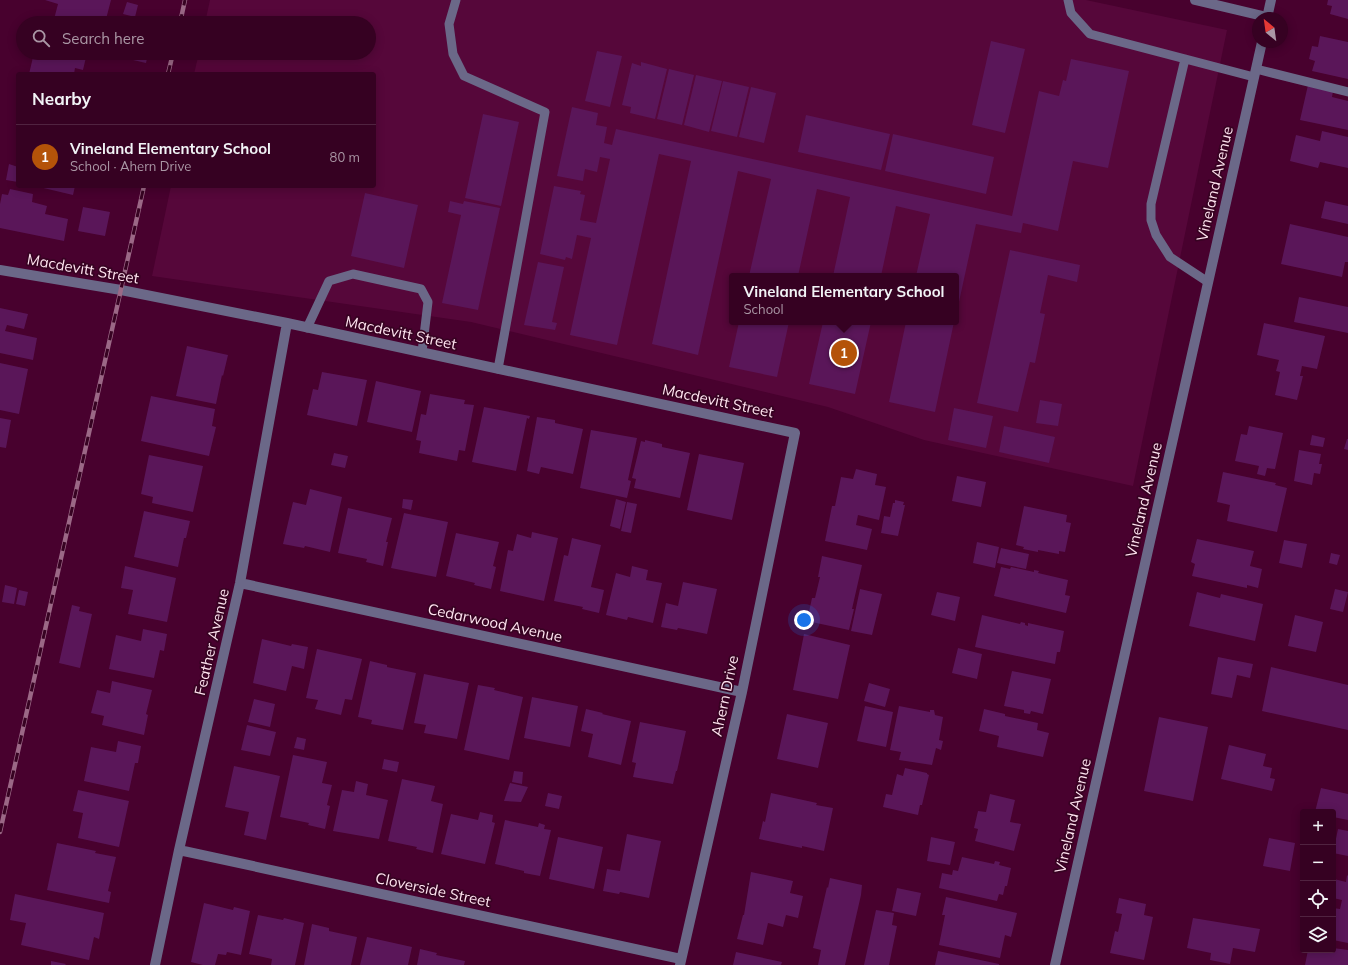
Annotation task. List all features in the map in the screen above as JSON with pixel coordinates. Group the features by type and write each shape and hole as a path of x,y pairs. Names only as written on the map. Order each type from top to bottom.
{"street":[{"path":"1195,0 1252,13"},
{"path":"1268,12 1271,0"},
{"name":"Vineland Avenue","path":"1056,965 1261,48"},
{"name":"Macdevitt Street","path":"0,270 121,290 287,323 795,433"},
{"name":"Feather Avenue","path":"156,965 179,850 240,583 287,323"},
{"name":"Ahern Drive","path":"680,962 742,692 795,433"},
{"name":"Cedarwood Avenue","path":"240,583 742,692"},
{"name":"Cloverside Street","path":"179,850 680,962"}],"lane":[{"path":"456,0 448,24 453,54 464,76 545,112 498,369"},
{"path":"1068,0 1071,13 1090,34 1185,59 1348,92"},
{"path":"1185,59 1151,204 1151,220 1156,234 1170,258 1208,282"},
{"path":"308,328 329,281 353,274 421,289 428,302 422,352"}],"shaded area":[{"path":"210,0 1086,0 1227,30 1133,486 924,440 828,407 471,322 152,276 171,188 376,188 376,72 194,72 197,60 376,60 376,16 207,16"}],"building":[{"path":"45,0 111,0 107,16 55,16 58,4"},
{"path":"1328,0 1348,0 1348,19 1330,14 1332,6 1327,5"},
{"path":"127,2 138,5 135,16 123,14"},
{"path":"1320,36 1348,42 1348,79 1312,71 1315,61 1309,59 1312,46 1318,47"},
{"path":"991,41 1025,49 1005,133 972,125"},
{"path":"597,51 622,56 610,107 585,101"},
{"path":"1071,59 1129,71 1108,168 1073,161 1058,231 1023,223 1021,233 976,224 959,302 959,273 917,273 930,214 896,206 882,273 834,273 850,197 817,189 799,273 750,273 771,179 738,171 698,355 652,344 691,161 659,154 617,345 570,335 591,238 577,235 572,259 566,257 565,260 540,254 554,186 581,191 580,194 585,195 580,220 596,223 610,159 600,157 597,172 585,169 583,181 557,176 572,107 598,113 596,125 607,127 604,143 612,145 616,129 1012,216 1039,91 1059,96 1063,80 1066,81"},
{"path":"32,60 85,60 83,70 75,68 74,72 29,72"},
{"path":"133,60 147,60 146,63"},
{"path":"641,62 667,69 655,119 630,113 631,107 622,105 632,63 641,66"},
{"path":"669,69 694,75 682,125 657,119"},
{"path":"696,75 722,81 709,132 684,125"},
{"path":"723,81 749,87 737,137 711,131"},
{"path":"1308,85 1333,91 1332,97 1348,101 1348,130 1300,120"},
{"path":"751,87 776,93 764,143 739,137"},
{"path":"483,114 519,122 501,206 465,198"},
{"path":"806,115 890,134 881,170 798,152"},
{"path":"1322,131 1348,137 1348,168 1320,162 1318,168 1290,161 1296,135 1320,141"},
{"path":"893,134 994,157 986,194 885,171"},
{"path":"9,164 16,166 16,182 6,180"},
{"path":"43,188 75,188 73,195"},
{"path":"10,189 33,194 32,202 47,206 45,214 68,219 64,241 0,228 0,204 2,194 8,195"},
{"path":"365,193 418,205 404,268 351,256"},
{"path":"450,201 463,204 464,201 500,208 478,310 442,303 461,215 448,212"},
{"path":"1325,201 1348,206 1348,224 1321,218"},
{"path":"83,207 110,212 105,236 78,231"},
{"path":"1290,224 1348,237 1348,262 1345,262 1342,277 1281,264"},
{"path":"1010,250 1080,265 1077,282 1048,275 1040,313 1045,314 1035,363 1030,362 1018,412 977,403"},
{"path":"538,262 564,267 552,322 557,323 555,330 524,325"},
{"path":"1299,297 1348,307 1348,333 1294,322"},
{"path":"0,308 28,314 24,329 7,325 5,331 37,338 33,360 0,353"},
{"path":"1264,323 1325,336 1317,369 1302,366 1300,376 1303,376 1297,400 1275,395 1280,372 1276,371 1279,360 1257,355"},
{"path":"738,325 788,325 777,377 729,367"},
{"path":"822,325 870,325 855,394 809,384"},
{"path":"905,325 953,325 935,412 889,402"},
{"path":"187,346 228,355 216,404 176,396"},
{"path":"0,363 28,369 19,414 0,410"},
{"path":"322,372 367,380 357,426 307,415 313,389 318,390"},
{"path":"376,381 421,391 412,432 367,422"},
{"path":"430,394 465,400 464,404 474,405 465,451 459,450 457,461 419,453 421,441 416,440 421,414 426,415"},
{"path":"151,396 215,409 212,426 216,427 209,456 141,441"},
{"path":"1040,400 1062,404 1058,426 1036,423"},
{"path":"484,407 530,416 529,419 527,418 516,471 472,462"},
{"path":"954,408 993,416 986,448 948,440"},
{"path":"537,417 555,420 555,423 583,429 573,474 541,467 539,474 527,471"},
{"path":"0,418 11,420 6,448 0,447"},
{"path":"1004,426 1055,437 1049,463 999,452"},
{"path":"1249,426 1283,433 1275,469 1267,468 1265,476 1257,474 1259,466 1235,461 1241,434 1247,435"},
{"path":"591,430 637,438 628,480 631,481 627,498 580,488"},
{"path":"1312,435 1325,438 1323,447 1310,445"},
{"path":"1348,439 1348,450 1344,449"},
{"path":"645,440 662,444 662,447 690,453 680,498 634,488 636,479 632,478 641,441 645,442"},
{"path":"1299,450 1321,454 1319,464 1322,464 1320,474 1314,473 1312,485 1294,481"},
{"path":"334,453 348,456 345,468 331,465"},
{"path":"699,454 744,463 732,520 687,510"},
{"path":"149,455 203,466 193,512 152,503 153,497 141,494"},
{"path":"856,469 877,474 875,485 886,487 879,520 858,515 856,525 872,529 867,550 825,541 832,506 835,506 841,477 853,479"},
{"path":"1223,472 1276,483 1275,485 1287,488 1277,532 1227,521 1230,505 1217,502"},
{"path":"957,476 986,482 981,507 952,501"},
{"path":"310,489 342,497 330,552 305,546 304,548 283,544 293,502 306,505"},
{"path":"403,499 413,500 411,510 402,508"},
{"path":"616,499 626,502 620,529 610,526"},
{"path":"895,500 904,502 903,505 905,505 898,536 881,533 884,516 890,517"},
{"path":"627,502 637,504 631,533 621,531"},
{"path":"1024,506 1067,515 1066,522 1071,523 1065,552 1059,551 1059,554 1038,550 1038,552 1023,549 1024,547 1016,545"},
{"path":"348,508 392,518 386,542 388,542 383,566 366,562 367,559 338,553"},
{"path":"144,511 190,521 186,538 184,538 178,567 134,557"},
{"path":"404,513 448,522 436,577 391,568"},
{"path":"532,532 558,538 544,601 500,591 508,550 513,551 517,534 531,538"},
{"path":"456,533 499,542 493,566 496,567 491,589 474,585 475,583 446,576"},
{"path":"572,538 601,545 591,587 604,590 599,613 582,609 583,607 554,601 564,555 568,556"},
{"path":"1197,539 1254,551 1250,566 1262,569 1258,588 1247,585 1247,588 1192,576 1195,564 1191,562"},
{"path":"1284,540 1307,544 1302,568 1279,563"},
{"path":"977,542 999,547 995,568 973,563"},
{"path":"1001,548 1029,554 1026,569 997,563"},
{"path":"1331,553 1340,555 1337,565 1329,563"},
{"path":"822,556 862,565 849,630 807,621 812,598 815,598 820,577 818,577"},
{"path":"125,566 176,578 167,622 128,614 133,590 121,588"},
{"path":"632,566 648,570 646,580 662,583 653,623 628,617 627,620 606,615 616,573 630,577"},
{"path":"1001,567 1010,569 1011,567 1034,572 1034,570 1039,571 1038,573 1068,580 1065,595 1070,596 1066,613 994,596"},
{"path":"683,582 717,589 707,634 678,628 677,630 661,627 666,603 678,606"},
{"path":"5,585 17,588 14,604 2,602"},
{"path":"860,589 882,594 872,635 851,631"},
{"path":"1335,589 1348,592 1343,612 1330,609"},
{"path":"19,590 28,592 25,606 16,604"},
{"path":"937,592 960,597 955,621 931,615"},
{"path":"1197,592 1220,598 1221,594 1263,604 1255,641 1189,626"},
{"path":"72,605 80,607 79,611 92,614 80,668 59,663"},
{"path":"982,615 1020,624 1021,622 1028,626 1028,623 1064,631 1060,652 1057,652 1055,664 975,647"},
{"path":"1295,615 1323,622 1316,652 1288,646"},
{"path":"143,629 167,634 164,651 160,650 154,678 109,669 116,635 141,641"},
{"path":"804,634 850,645 838,699 793,690"},
{"path":"262,639 291,646 292,644 308,647 304,669 292,666 286,691 253,683"},
{"path":"958,648 982,654 977,679 952,673"},
{"path":"317,649 362,659 352,700 345,699 341,715 315,709 318,700 306,698"},
{"path":"1218,657 1253,664 1250,678 1237,675 1232,698 1211,694"},
{"path":"370,661 387,665 387,667 416,673 403,730 371,724 372,720 358,717"},
{"path":"1271,667 1348,685 1348,730 1262,711"},
{"path":"1012,671 1051,679 1043,714 1031,711 1030,714 1024,713 1024,710 1004,706"},
{"path":"424,674 469,683 457,739 424,733 426,725 414,723"},
{"path":"112,681 152,690 146,714 148,715 144,735 102,725 104,716 91,713 97,690 110,693"},
{"path":"869,683 890,689 885,707 864,701"},
{"path":"478,685 495,688 494,690 523,697 509,760 464,750"},
{"path":"532,697 578,706 570,747 524,738"},
{"path":"254,699 275,704 270,727 248,722"},
{"path":"865,706 893,712 886,747 857,741"},
{"path":"899,706 930,712 930,710 934,710 935,715 943,717 939,740 943,741 941,750 936,748 932,765 899,760 901,752 890,750"},
{"path":"586,709 631,721 621,765 588,757 593,734 581,731"},
{"path":"984,709 1005,714 1005,716 1038,723 1037,730 1049,733 1043,757 997,747 999,736 979,731"},
{"path":"787,714 828,723 818,768 777,759"},
{"path":"1159,717 1208,727 1193,801 1144,791"},
{"path":"640,722 686,731 673,784 633,777 636,763 632,762"},
{"path":"247,725 276,732 270,756 241,750"},
{"path":"297,737 306,739 304,750 294,748"},
{"path":"118,741 141,746 138,763 135,763 129,791 84,781 91,747 116,752"},
{"path":"1229,745 1266,754 1263,766 1272,768 1270,778 1275,779 1272,791 1221,779"},
{"path":"293,755 327,762 322,783 332,785 327,805 330,806 325,829 308,825 309,823 280,817"},
{"path":"384,759 399,762 397,772 382,769"},
{"path":"234,766 280,776 266,840 244,835 249,812 225,807"},
{"path":"905,768 927,773 929,775 922,805 920,805 918,815 883,807 886,794 892,795 897,774 903,776"},
{"path":"514,771 523,772 522,784 512,782"},
{"path":"402,779 435,786 431,801 443,804 433,853 416,849 417,847 388,841"},
{"path":"356,781 368,784 366,795 388,800 379,839 333,831 342,790 354,792"},
{"path":"510,783 528,787 521,802 504,801"},
{"path":"1321,788 1348,794 1348,820 1336,818 1336,809 1316,809"},
{"path":"78,790 129,801 119,847 78,838 83,813 73,811"},
{"path":"548,793 562,796 559,809 545,806"},
{"path":"771,793 833,808 824,851 759,839 763,821 765,822"},
{"path":"990,794 1015,800 1010,822 1021,824 1014,851 975,841 978,829 974,828 978,811 986,812"},
{"path":"480,812 493,815 492,822 495,823 485,864 441,854 451,814 478,820"},
{"path":"505,820 538,827 539,823 545,825 544,829 551,830 540,876 524,873 524,871 495,864"},
{"path":"1338,829 1348,831 1348,856 1336,854 1336,839"},
{"path":"627,834 661,841 649,898 620,892 619,894 603,891 607,869 620,871"},
{"path":"558,837 603,847 594,889 549,879"},
{"path":"931,837 955,842 950,865 927,861"},
{"path":"1269,838 1295,843 1290,871 1263,866"},
{"path":"57,843 96,851 95,853 116,857 108,891 111,892 109,903 47,890"},
{"path":"962,857 994,864 995,861 1000,862 999,865 1011,868 1007,886 1005,886 1003,895 999,894 997,901 939,888 942,873 952,875 953,870 958,871"},
{"path":"751,872 793,881 790,893 803,896 798,918 786,915 783,927 768,923 763,945 737,939 744,915"},
{"path":"1347,875 1348,943 1336,941 1336,908 1340,909 1342,900 1336,899 1336,880 1346,882"},
{"path":"830,878 862,885 845,965 818,965 821,950 813,948"},
{"path":"897,888 921,893 916,916 892,911"},
{"path":"15,894 104,913 99,939 94,937 89,960 21,945 26,923 10,920"},
{"path":"946,897 1017,913 1011,937 1005,935 1000,958 939,945 945,915 942,915"},
{"path":"1119,898 1146,904 1144,915 1153,917 1144,960 1110,953 1115,931 1118,932 1122,914 1116,913"},
{"path":"204,903 233,910 234,907 250,911 241,955 227,952 226,955 218,954 215,965 203,965 191,962"},
{"path":"876,910 894,913 892,925 897,926 889,965 864,965"},
{"path":"258,915 283,920 284,918 304,923 295,965 271,965 272,959 249,954"},
{"path":"1193,918 1260,929 1255,952 1233,948 1230,964 1210,960 1211,953 1187,948"},
{"path":"312,924 329,928 329,931 357,937 351,965 304,965"},
{"path":"367,937 412,947 408,965 360,965"},
{"path":"1336,948 1348,950 1348,965 1305,965 1307,953 1336,953"},
{"path":"420,949 437,953 436,955 465,961 464,965 417,965"},
{"path":"938,951 999,964 999,965 935,965"},
{"path":"736,952 782,962 781,965 733,965"},
{"path":"51,961 66,964 51,965"}],"railway":[{"path":"182,16 185,0"},
{"path":"168,72 171,60"},
{"path":"0,832 144,188"}],"place":[{"name":"Vineland Elementary School","path":"844,353"}]}
